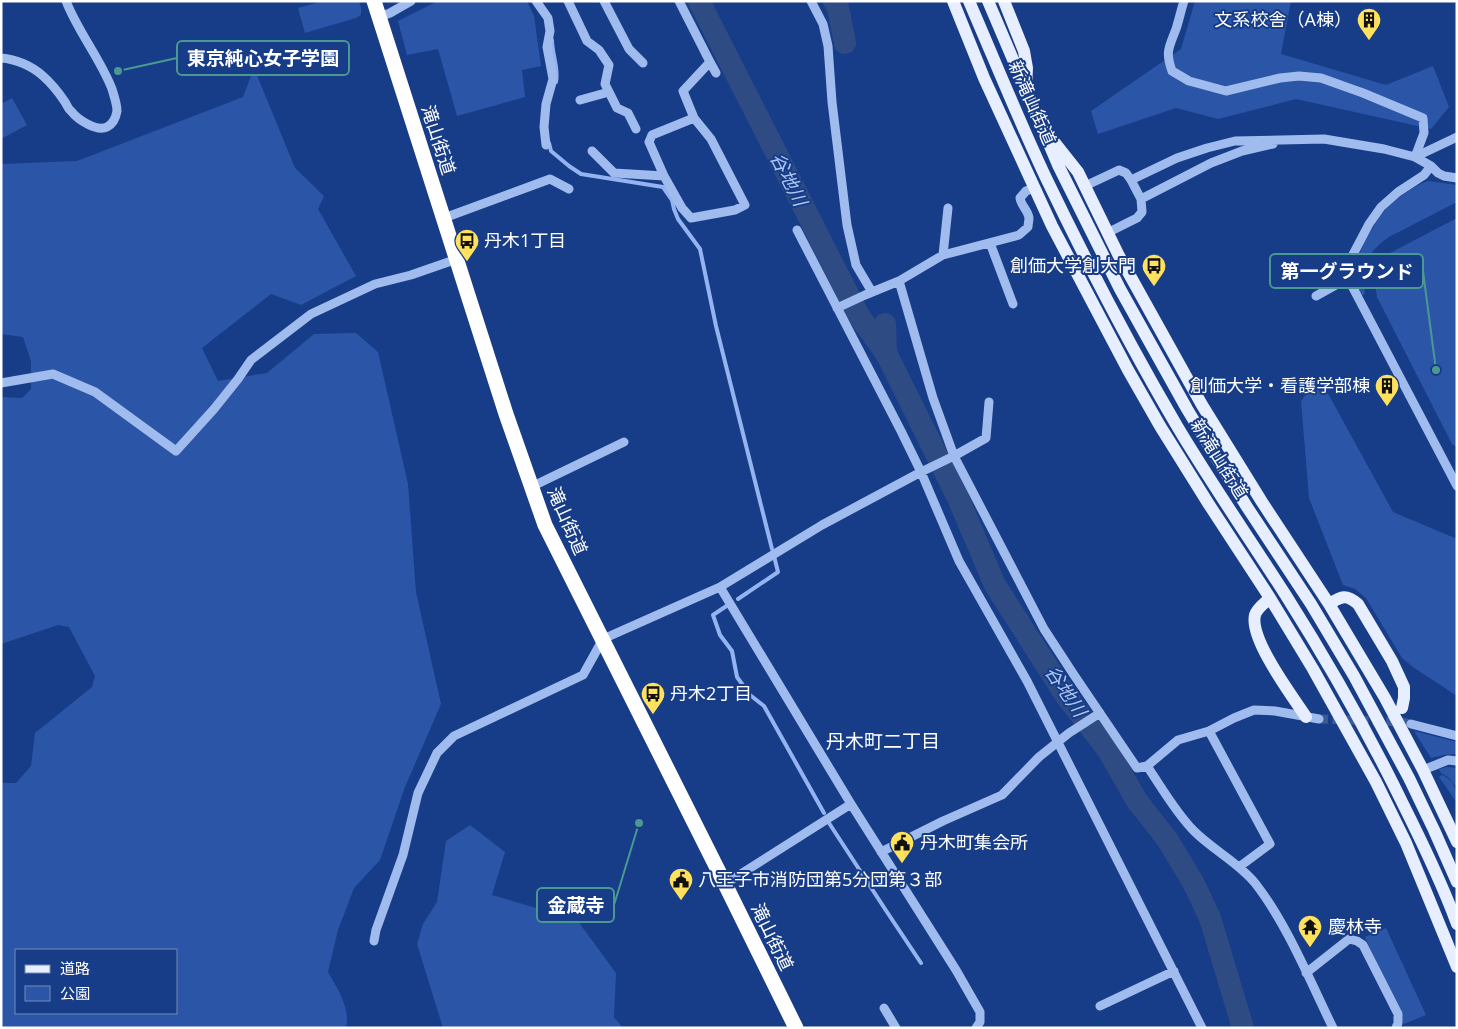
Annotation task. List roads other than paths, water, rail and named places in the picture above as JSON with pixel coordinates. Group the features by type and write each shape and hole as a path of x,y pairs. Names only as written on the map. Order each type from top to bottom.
{"highway":[{"name":"滝山街道","path":"374,1 506,414 544,525 796,1028"}],"main road":[{"path":"952,1 984,78 1052,226 1128,370 1160,426 1270,598 1376,782 1406,843 1457,967"},
{"name":"新滝山街道","path":"969,1 1046,178 1106,298 1187,441 1324,657 1360,720 1415,827 1457,924"},
{"name":"新滝山街道","path":"988,1 1058,165 1144,332 1186,409 1247,507 1311,604 1354,676 1410,778 1457,882"},
{"path":"1004,1 1024,51 1027,68 1026,92"},
{"path":"1040,124 1078,172 1108,232 1202,405 1262,502 1329,604 1385,698 1423,770 1457,842"},
{"path":"1329,604 1339,598 1346,597 1351,598 1358,604 1392,661 1404,687 1402,708"},
{"path":"1270,598 1256,613 1254,621 1259,640 1282,682 1313,718"}],"street":[{"path":"1,58 18,61 42,75 79,119 101,129 109,126 116,119 115,97 97,57 66,1"},
{"path":"379,17 411,1"},
{"path":"536,1 548,18 550,31 547,47 553,79 546,104 544,127 546,145"},
{"path":"568,1 587,41 599,50 609,65 605,84 608,92 617,108 628,113 636,129"},
{"path":"604,1 629,49 643,63"},
{"path":"679,1 716,73"},
{"path":"810,1 823,24 828,46 832,102 848,225 856,265 869,294"},
{"path":"1184,1 1176,29 1168,45 1167,58 1172,71 1189,81 1226,91 1280,78 1300,76 1321,78 1423,118 1424,133 1415,157"},
{"path":"694,118 652,135 649,142 664,176 682,208 691,218 735,210 745,205 711,139 694,118 683,91 710,62"},
{"path":"580,100 608,92"},
{"path":"1141,200 1210,163 1242,151 1295,138"},
{"path":"1131,180 1177,158 1207,148 1235,141 1295,138 1324,138 1384,149 1415,157 1431,166 1438,173 1457,178"},
{"path":"1415,157 1457,138"},
{"path":"592,151 614,173 664,176"},
{"path":"1431,166 1424,175 1398,192 1381,207 1369,224 1348,264 1352,286 1457,486"},
{"path":"1084,186 1119,170 1131,180 1141,200 1142,212 1137,218 1108,232"},
{"path":"444,218 550,179 569,189"},
{"path":"839,307 899,281 943,255 1019,235 1028,227 1029,218 1027,211 1020,204 1020,198 1026,191 1034,188"},
{"path":"943,255 948,208"},
{"path":"797,230 924,471 959,561 1028,681 1202,1028"},
{"path":"990,243 1013,304"},
{"path":"1,383 53,374 95,392 176,451 214,409 251,360 311,314 375,284 411,275 457,259"},
{"path":"1316,296 1350,277"},
{"path":"899,281 932,398 952,457 1044,629 1096,716 1137,768 1147,766 1178,740 1208,731 1254,710 1275,711 1313,718"},
{"path":"374,941 376,930 403,855 418,793 437,753 454,736 583,675 602,639 720,587 822,525 986,438 989,402"},
{"path":"532,487 624,442"},
{"path":"720,587 880,852 956,970 980,1012 980,1022 976,1028"},
{"path":"880,852 1002,794 1039,757 1096,716"},
{"path":"1410,724 1457,736"},
{"path":"1208,731 1270,844 1239,867"},
{"path":"1423,770 1448,760 1457,761"},
{"path":"1147,766 1192,829 1210,846 1239,867 1268,900 1285,930 1333,1028"},
{"path":"725,884 851,804"},
{"path":"1306,972 1349,939 1363,945 1398,1014 1396,1028"},
{"path":"1100,1006 1174,970"},
{"path":"884,1008 896,1028"}],"waterway":[{"name":"谷地川","path":"699,1 859,316 886,353"},
{"name":"谷地川","path":"834,1 838,8 845,43"},
{"path":"552,40 557,72 556,82"},
{"path":"549,143 551,151 581,174 663,187 672,200 678,219 700,249 716,326 772,549"},
{"name":"谷地川","path":"885,324 886,353 958,498 995,585 1066,696 1108,750 1137,801 1167,839 1193,882 1210,918 1243,1028"},
{"path":"738,599 778,572 774,556"},
{"path":"728,605 713,615 720,635 732,651 737,677 750,695 764,706 824,813"},
{"path":"829,823 921,963"}],"tunnel":[{"path":"1319,719 1411,724"}],"place":[{"name":"文系校舎（A棟）","path":"1369,41"},
{"name":"東京純心女子学園","path":"118,71"},
{"name":"丹木1丁目","path":"467,262"},
{"name":"創価大学創大門","path":"1154,287"},
{"name":"第一グラウンド","path":"1436,370"},
{"name":"創価大学・看護学部棟","path":"1387,407"},
{"name":"丹木2丁目","path":"653,715"},
{"name":"金蔵寺","path":"639,823"},
{"name":"丹木町集会所","path":"902,864"},
{"name":"八王子市消防団第5分団第３部","path":"681,901"},
{"name":"慶林寺","path":"1310,948"}],"district":[{"name":"丹木町二丁目","path":"883,741"}]}
